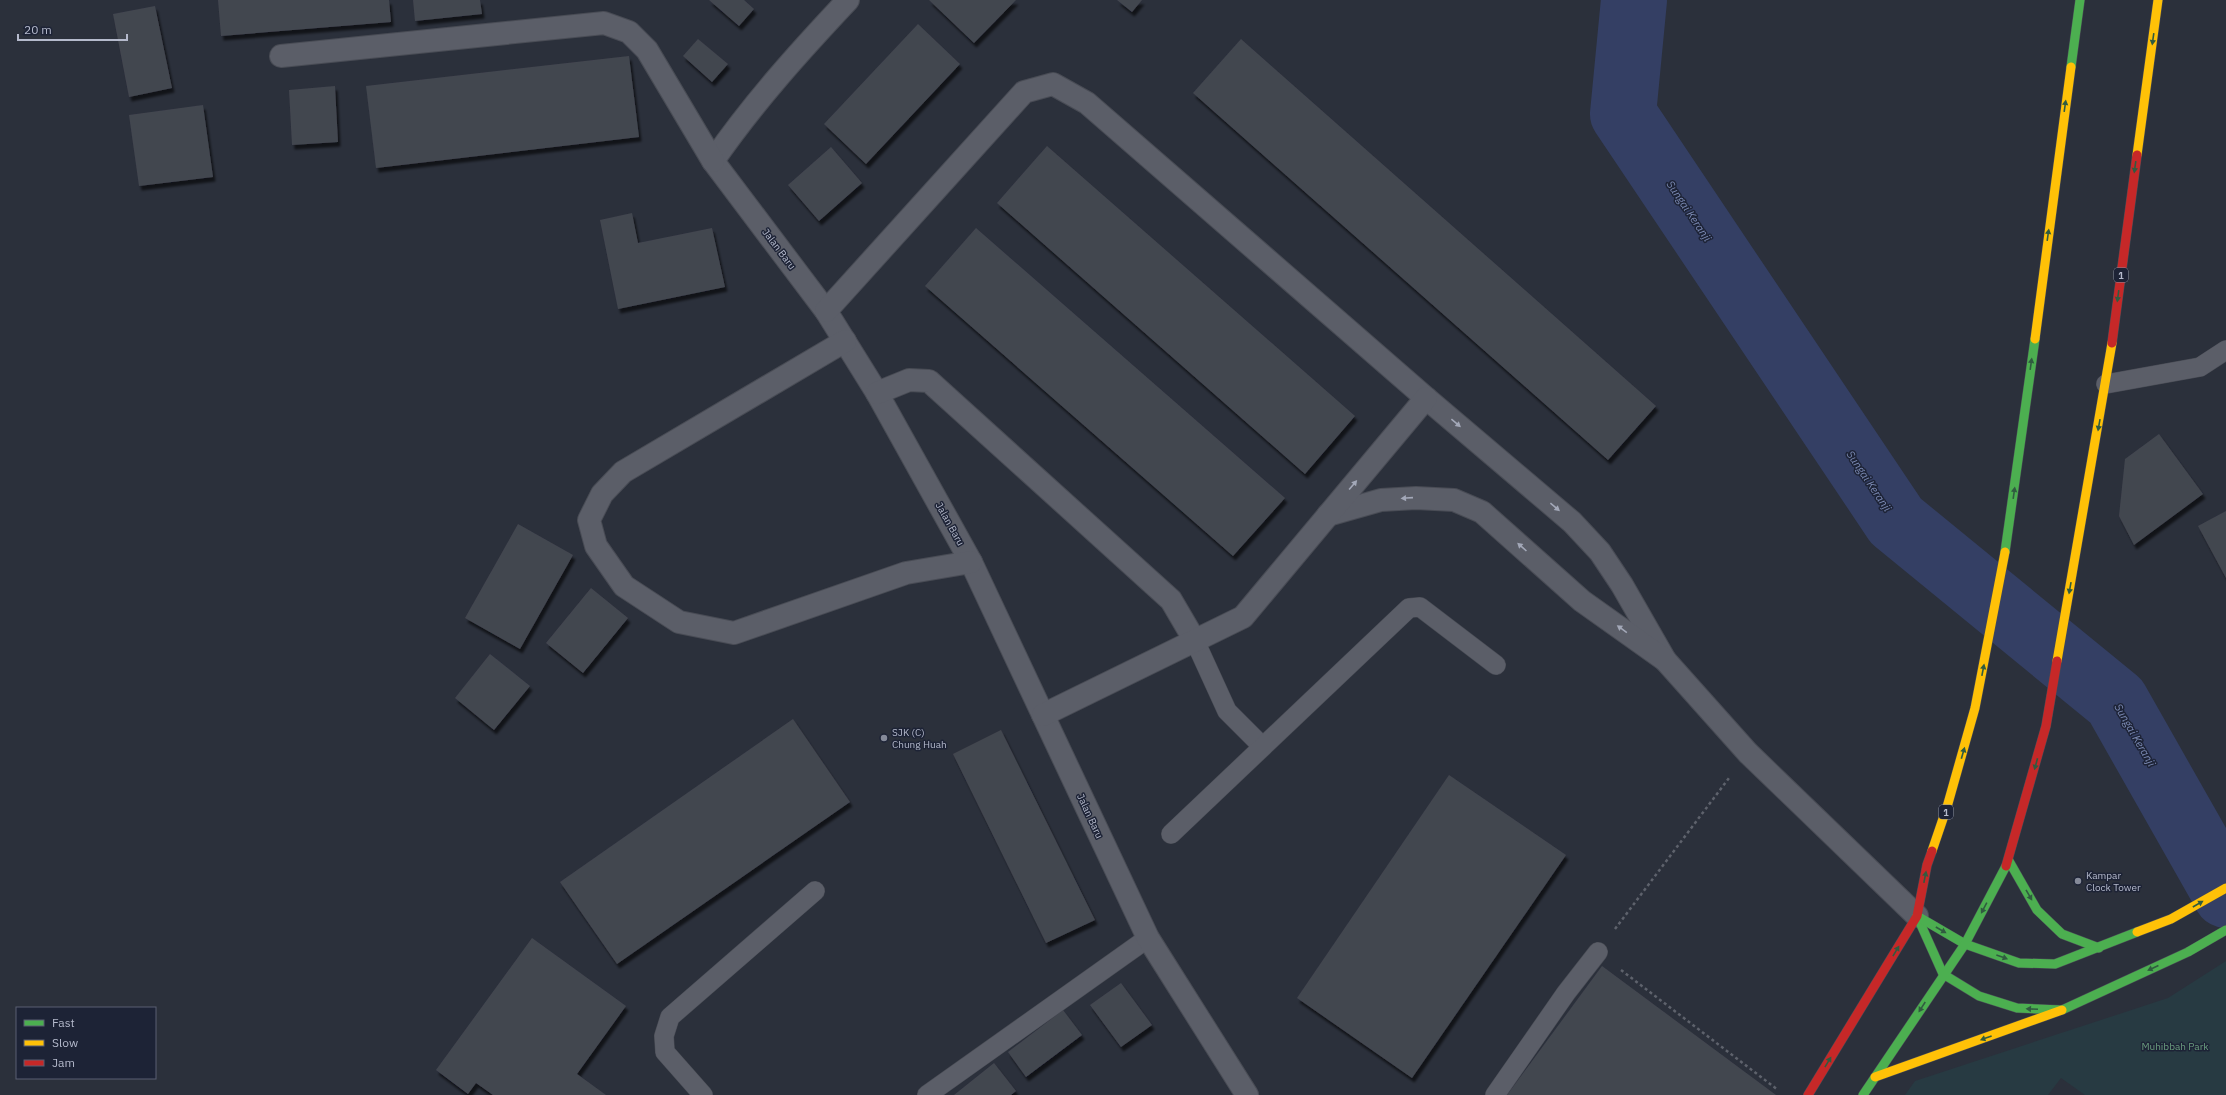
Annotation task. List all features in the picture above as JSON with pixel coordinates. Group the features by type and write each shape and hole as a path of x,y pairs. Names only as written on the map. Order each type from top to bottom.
{"main road":[{"name":"1","path":"1808,1095 1917,916 1927,865 1947,807 1976,708 2009,531 2080,0"},
{"name":"1","path":"2009,861 2046,726 2106,384 2158,0"},
{"path":"1863,1095 1943,974 1965,944 2009,861"},
{"path":"2009,861 2037,910 2052,925 2062,934 2099,948"},
{"path":"1917,916 1965,944 2019,963 2055,964 2171,919 2226,888"},
{"path":"1917,916 1943,974 1979,996 2017,1008 2062,1010"},
{"path":"1875,1077 2062,1010 2188,952 2226,930"}],"street":[{"path":"713,162 736,127 841,2"},
{"name":"Jalan Baru","path":"281,56 604,23 629,32 646,50 713,162 826,311 877,393 971,562 1148,938 1248,1095"},
{"path":"826,311 1024,92 1053,84 1087,104 1426,398 1572,522 1600,552 1622,584 1665,660 1748,753 1917,916"},
{"path":"845,341 623,472 602,494 589,520 596,546 624,586 680,622 734,633 906,573 971,562"},
{"path":"877,393 909,380 929,381 1171,600 1195,641"},
{"path":"1043,715 1243,617 1426,398"},
{"path":"1328,515 1381,500 1416,498 1454,500 1482,512 1582,600 1665,660"}],"lane":[{"path":"2106,384 2200,367 2226,350"},
{"path":"1171,834 1409,608 1420,607 1496,665"},
{"path":"1195,641 1227,711 1262,746"},
{"path":"703,1095 665,1052 664,1036 670,1018 814,891"},
{"path":"927,1095 1148,938"},
{"path":"1495,1095 1566,993 1598,952"}],"path":[{"path":"1748,753 1598,952 1785,1095"}],"green space":[{"name":"Muhibbah Park","path":"2226,961 2226,1095 2085,1095 2061,1078 2048,1095 1905,1095 1915,1081 2168,998"}],"building":[{"path":"218,0 389,0 391,22 221,36"},
{"path":"413,0 480,0 482,14 415,21"},
{"path":"709,0 744,0 754,9 739,26"},
{"path":"929,0 1016,0 974,43"},
{"path":"1117,0 1142,0 1132,12"},
{"path":"155,6 172,88 129,97 113,14"},
{"path":"918,24 960,64 866,164 824,124"},
{"path":"698,39 728,64 712,82 683,56"},
{"path":"1241,39 1656,406 1608,460 1193,93"},
{"path":"629,56 639,137 376,168 366,86"},
{"path":"335,86 338,142 292,145 289,90"},
{"path":"203,105 213,177 139,186 129,115"},
{"path":"1047,146 1355,416 1305,474 997,203"},
{"path":"831,147 862,183 819,221 788,185"},
{"path":"632,213 638,243 712,228 725,287 618,309 600,220"},
{"path":"976,228 1285,498 1233,556 925,286"},
{"path":"2159,434 2203,494 2134,545 2119,516 2125,459"},
{"path":"2226,511 2226,578 2198,526"},
{"path":"518,524 573,555 520,649 465,618"},
{"path":"591,588 628,618 583,673 546,643"},
{"path":"490,654 530,686 494,730 455,698"},
{"path":"793,719 850,802 617,964 560,882"},
{"path":"1001,730 1095,920 1046,943 953,754"},
{"path":"1449,775 1566,855 1412,1078 1297,998"},
{"path":"532,938 626,1006 577,1074 606,1095 493,1095 476,1083 468,1094 436,1070"},
{"path":"1602,966 1776,1095 1507,1095"},
{"path":"1121,983 1152,1025 1121,1047 1090,1005"},
{"path":"1063,1010 1082,1035 1026,1077 1008,1052"},
{"path":"994,1063 1016,1091 1011,1095 954,1095"}],"waterway":[{"name":"Sungai Keranji","path":"1634,0 1623,114 1896,521 2116,701 2226,895"}],"traffic: fast":[{"path":"2071,67 2080,0"},
{"path":"2005,552 2035,339"},
{"path":"2009,861 2037,910 2062,934 2099,948"},
{"path":"1863,1095 1965,944 2006,866"},
{"path":"1917,916 1943,974 1979,996 2017,1008 2062,1010 2188,952 2226,930"},
{"path":"1917,916 1965,944 2019,963 2055,964 2137,932"}],"traffic: slow":[{"path":"2137,155 2158,0"},
{"path":"2035,339 2071,67"},
{"path":"2057,661 2112,343"},
{"path":"1932,851 1947,807 1975,708 2005,552"},
{"path":"2137,932 2171,919 2226,888"},
{"path":"1875,1077 2062,1010"}],"traffic: jam":[{"path":"2112,343 2137,155"},
{"path":"2006,866 2046,726 2057,661"},
{"path":"1808,1095 1917,916 1927,865 1932,851"}],"place":[{"name":"SJK (C) Chung Huah","path":"884,738"},
{"name":"Kampar Clock Tower","path":"2078,881"}]}
